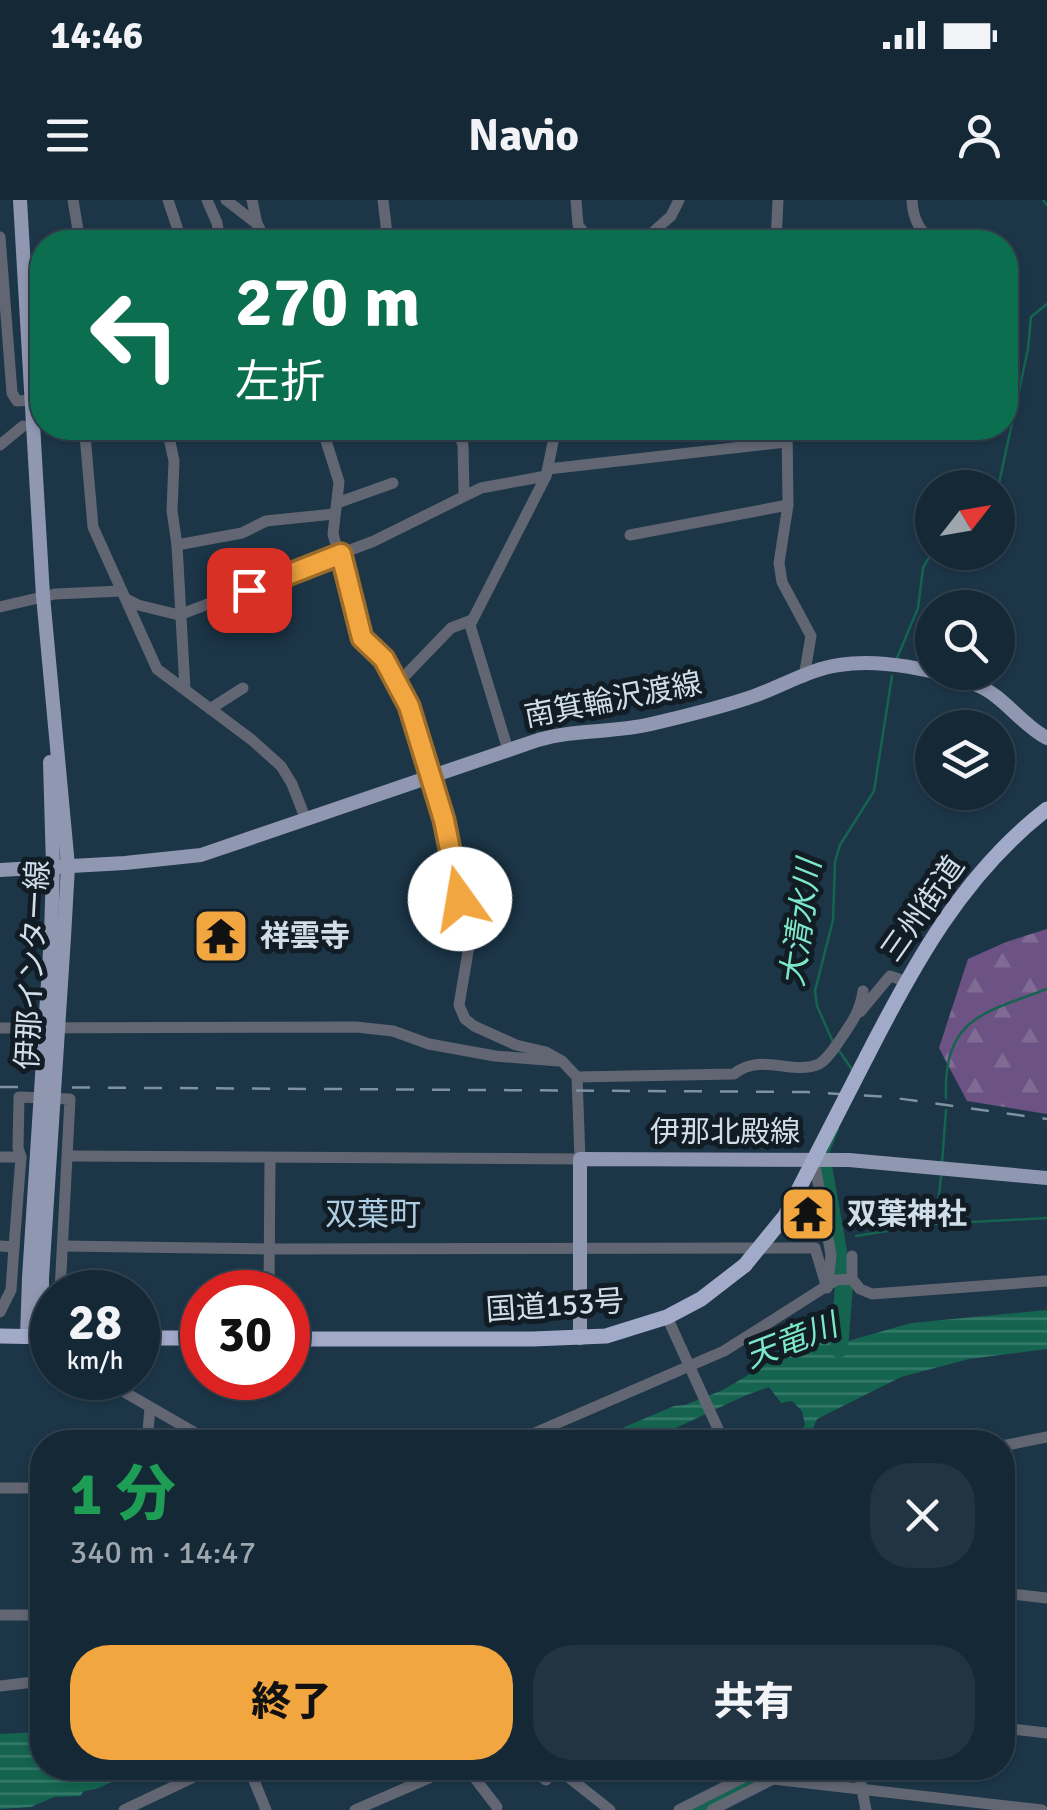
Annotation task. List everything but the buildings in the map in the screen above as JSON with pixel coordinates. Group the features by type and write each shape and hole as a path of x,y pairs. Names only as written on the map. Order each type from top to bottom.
{"highway":[{"name":"三州街道","path":"867,1056 941,921 974,881 1047,809"},
{"name":"国道153号","path":"310,1339 580,1338 625,1332 668,1316 701,1299 745,1265 784,1216 867,1056"},
{"path":"0,1336 30,1338"}],"main road":[{"name":"伊那インター線","path":"20,200 30,382"},
{"name":"伊那インター線","path":"33,440 61,866 36,1270"},
{"name":"南箕輪沢渡線","path":"0,870 201,855 550,736 624,731 653,724 730,704 826,667 865,663 943,675 985,688 1047,738"},
{"name":"伊那北殿線","path":"580,1159 821,1160 1047,1178"},
{"path":"580,1159 580,1338"}],"street":[{"path":"74,200 78,230"},
{"path":"168,200 178,230"},
{"path":"207,200 217,230"},
{"path":"226,200 257,224"},
{"path":"252,200 260,230"},
{"path":"383,200 387,230"},
{"path":"576,200 581,230"},
{"path":"655,230 671,216 679,200"},
{"path":"777,230 778,200"},
{"path":"912,200 920,230"},
{"path":"0,237 12,394 17,402 30,400"},
{"path":"0,445 30,423"},
{"path":"86,440 93,527 158,669 280,766 292,784 306,820"},
{"path":"170,440 174,461 172,511 184,690"},
{"path":"68,1156 270,1161 580,1159 576,1076 546,1052 474,1026 462,1012 460,986 469,946 468,927 452,871 444,820 409,706 384,659 362,638 334,534 338,482 326,440"},
{"path":"461,440 464,495"},
{"path":"508,750 470,625 548,472 554,440"},
{"path":"0,607 43,596 124,595 138,605 179,615 374,541 481,488 548,472 786,442 788,505 779,563 782,582 811,636 804,676"},
{"path":"177,545 242,533 266,522 335,508 393,483"},
{"path":"630,535 788,505"},
{"path":"398,683 451,628 472,620"},
{"path":"210,709 244,688"},
{"path":"576,1076 734,1074 745,1065 814,1066 822,1063 890,976 905,982"},
{"path":"860,1012 863,990"},
{"path":"0,1028 356,1027 393,1031 429,1044 496,1056 562,1061"},
{"path":"0,1312 10,1293 21,1157 20,1097 70,1099 61,1270"},
{"path":"0,1156 21,1157"},
{"path":"821,1160 832,1284"},
{"path":"270,1161 270,1270"},
{"path":"0,1246 14,1246"},
{"path":"63,1246 815,1248 832,1284"},
{"path":"852,1256 852,1279 860,1289 872,1294 1047,1281"},
{"path":"543,1430 691,1369 832,1284 852,1279"},
{"path":"10,1293 30,1294"},
{"path":"668,1316 719,1430"},
{"path":"137,1400 189,1430"},
{"path":"148,1430 150,1408"},
{"path":"1015,1443 1047,1437"},
{"path":"0,1488 30,1488"},
{"path":"1015,1594 1047,1598"},
{"path":"0,1615 30,1615"},
{"path":"0,1686 30,1682"},
{"path":"1015,1729 1047,1733"},
{"path":"124,1810 188,1780"},
{"path":"253,1780 266,1810"},
{"path":"355,1810 424,1780"},
{"path":"477,1780 498,1806"},
{"path":"572,1780 610,1810"},
{"path":"679,1810 738,1780"},
{"path":"712,1810 771,1780"},
{"path":"781,1780 1042,1810"},
{"path":"861,1780 866,1810"}],"green space":[{"path":"1047,929 1047,1114 967,1101 939,1048 968,959"}],"shaded area":[{"path":"1047,1310 1047,1349 969,1359 901,1377 817,1419 812,1430 801,1430 805,1425 802,1411 792,1401 781,1403 769,1387 672,1430 617,1430 723,1390 795,1347 848,1341 911,1323"},
{"path":"30,1733 30,1780 117,1780 80,1796 54,1797 31,1807 0,1809 0,1734"}],"waterway":[{"name":"大清水川","path":"1043,200 1047,205"},
{"name":"大清水川","path":"1018,395 1031,317 1047,304"},
{"name":"大清水川","path":"1002,470 1008,440"},
{"name":"大清水川","path":"897,658 918,608 923,570"},
{"name":"大清水川","path":"833,1042 817,1006 815,991 833,920 835,862 840,845 874,791 892,676"},
{"path":"946,1098 947,1071 960,1034 987,1013 1047,989"},
{"name":"大清水川","path":"838,1049 853,1071"},
{"path":"942,1163 946,1110"},
{"name":"大清水川","path":"828,1153 838,1128"},
{"name":"大清水川","path":"823,1166 844,1285 839,1349"},
{"path":"856,1236 931,1224 937,1214 941,1176"},
{"path":"934,1224 1047,1218"},
{"path":"695,1810 754,1780"}],"railway":[{"path":"0,1087 807,1092 888,1097 1047,1119"}],"place":[{"name":"祥雲寺","path":"221,936"},
{"name":"双葉神社","path":"808,1214"}],"district":[{"name":"双葉町","path":"373,1214"}],"route":[{"path":"249,590 341,554 362,638 384,659 409,706 444,820 460,899"}],"water label":[{"name":"天竜川","path":"791,1341"}]}
